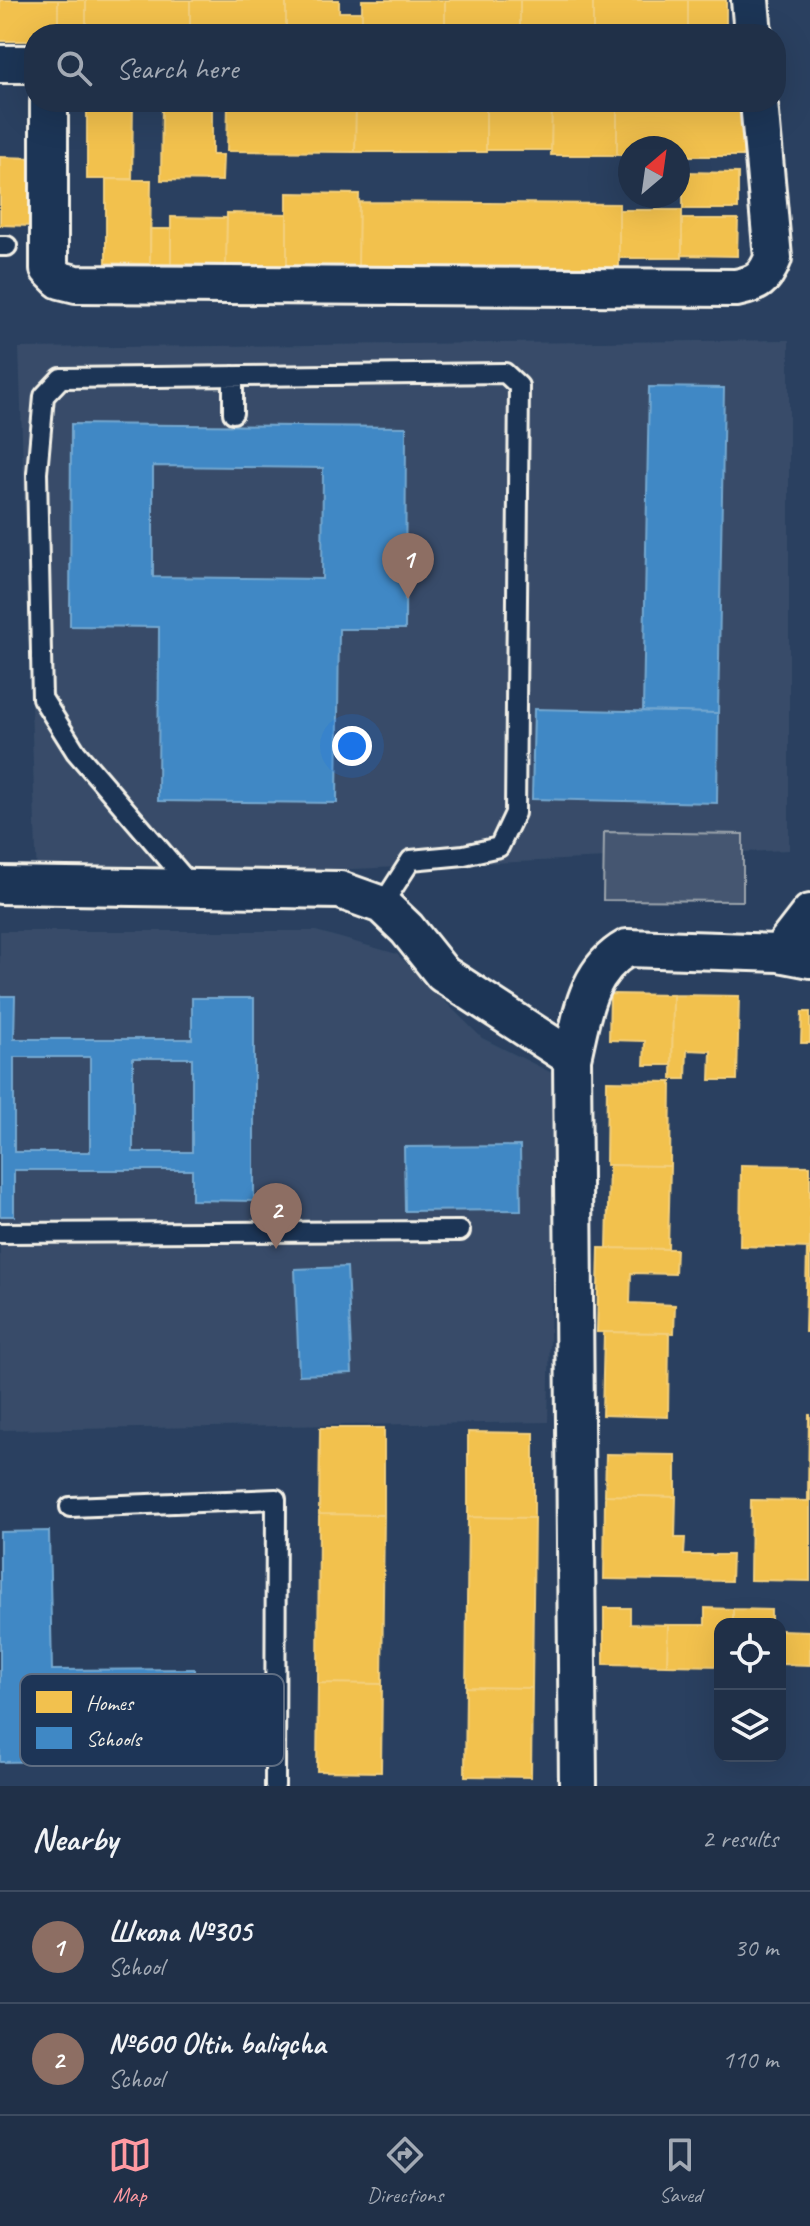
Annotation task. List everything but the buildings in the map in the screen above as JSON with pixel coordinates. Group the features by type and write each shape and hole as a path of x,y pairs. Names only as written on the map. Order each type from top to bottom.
{"street":[{"path":"750,0 752,24"},
{"path":"0,64 24,64"},
{"path":"49,112 47,258 49,269 60,280 76,284 736,288 755,284 767,274 773,258 760,112"},
{"path":"0,885 340,890 382,905 407,929 443,974 572,1058"},
{"path":"578,1786 572,1058 586,997 614,955 627,948 794,956 810,913"}],"lane":[{"path":"193,888 76,752 42,698 37,473 44,396 61,378 505,373 519,386 515,813 499,847 464,855 411,860 382,905"},
{"path":"233,376 233,413"},
{"path":"0,1233 460,1231"},
{"path":"70,1507 276,1499 275,1674"},
{"path":"275,1766 275,1786"}],"shaded area":[{"path":"789,340 789,850 37,883 19,348"},
{"path":"604,832 743,834 743,901 603,900"},
{"path":"0,931 316,931 397,954 482,1038 556,1075 548,1422 0,1430"}],"place":[{"name":"Школа №305","path":"408,599"},
{"name":"№600 Oltin baliqcha","path":"276,1249"}]}
